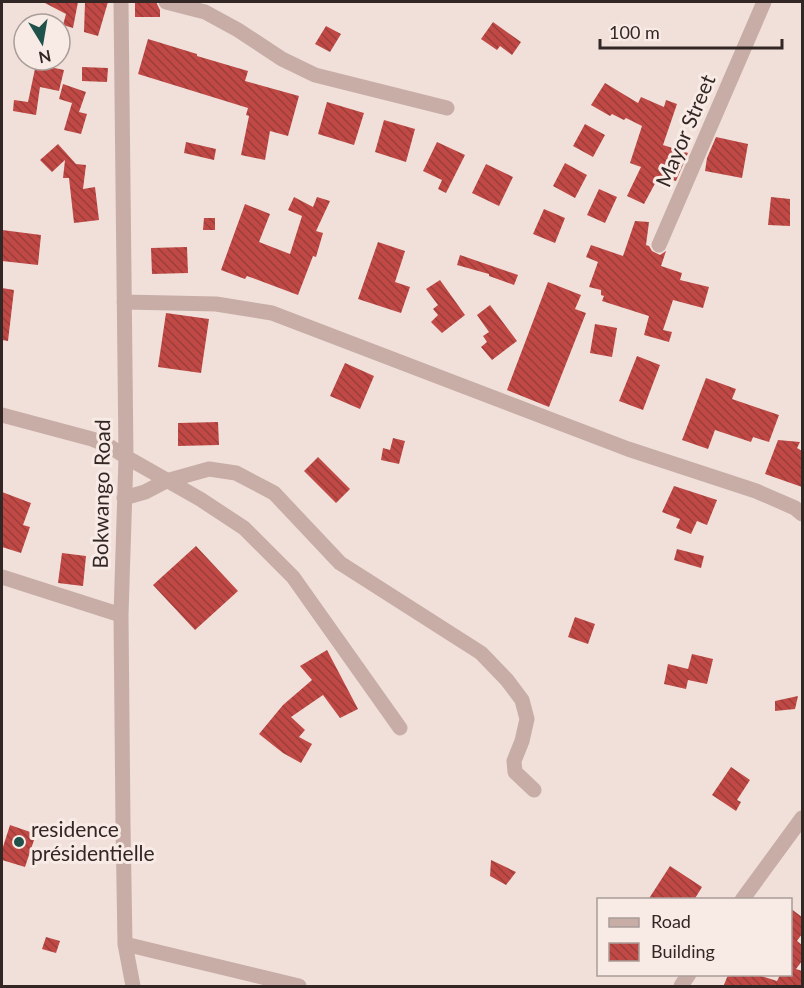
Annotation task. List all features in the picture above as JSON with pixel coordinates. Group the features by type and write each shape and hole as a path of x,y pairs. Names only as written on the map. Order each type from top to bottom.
{"street":[{"name":"Bokwango Road","path":"121,2 126,458 121,615 125,944 133,987"},
{"path":"166,2 205,12 238,30 282,59 315,75 447,108"},
{"name":"Mayor Street","path":"659,245 765,2"},
{"path":"124,302 216,304 272,314 628,449 756,491 795,508 802,514"},
{"path":"2,415 92,439 109,446 126,458 200,499 244,528 293,578 400,728"},
{"path":"124,498 145,492 166,481 209,469 236,473 274,493 340,564 481,653 507,680 522,700 527,719 514,761 515,772 534,790"},
{"path":"2,577 121,615"},
{"path":"743,898 800,827"},
{"path":"125,944 299,987"}],"building":[{"path":"43,2 78,2 73,28 72,12 62,12"},
{"path":"85,2 108,2 98,36 84,32"},
{"path":"135,2 156,2 160,10 160,17 135,17"},
{"path":"493,22 521,42 512,55 500,46 497,50 481,39"},
{"path":"326,26 341,34 330,52 315,44"},
{"path":"148,39 248,71 245,81 299,96 288,136 270,131 265,160 241,155 249,116 246,115 248,108 138,74"},
{"path":"82,67 108,68 107,82 82,81"},
{"path":"34,72 64,72 59,91 40,87 36,115 13,111 14,100 28,102"},
{"path":"605,83 638,103 641,97 664,107 666,100 677,104 663,145 688,153 676,181 659,176 644,204 627,196 641,167 630,163 642,126 626,118 624,120 612,114 610,116 591,105"},
{"path":"63,84 86,92 79,112 87,114 81,134 64,130 72,103 59,99"},
{"path":"327,102 364,113 354,145 318,134"},
{"path":"384,120 415,129 406,162 375,152"},
{"path":"585,124 605,135 593,157 573,146"},
{"path":"716,137 748,144 742,178 705,171 707,158"},
{"path":"186,142 216,149 214,160 184,153"},
{"path":"437,142 465,155 446,193 438,189 442,180 423,171"},
{"path":"58,144 76,164 86,165 83,189 95,187 99,220 74,223 69,178 63,178 65,160 52,172 40,160"},
{"path":"565,163 587,175 575,198 553,186"},
{"path":"486,164 513,177 499,206 472,193"},
{"path":"599,189 617,197 605,223 587,215"},
{"path":"294,197 313,207 317,197 330,201 316,231 323,233 316,257 313,256 298,295 247,276 245,279 221,270 245,204 270,214 259,242 290,254 302,216 288,210"},
{"path":"771,197 790,199 790,226 768,225"},
{"path":"544,209 565,218 555,243 533,234"},
{"path":"204,218 215,218 215,230 203,230"},
{"path":"635,221 649,222 646,245 652,251 660,255 666,251 661,266 682,273 680,280 709,287 703,308 673,300 663,330 672,332 669,342 644,335 649,316 602,301 604,296 601,295 601,290 589,287 598,262 586,257 591,245 623,256"},
{"path":"2,230 41,235 38,265 2,261"},
{"path":"378,242 405,251 395,282 410,287 401,313 358,299"},
{"path":"187,247 188,273 152,274 151,248"},
{"path":"460,255 518,275 514,285 489,276 489,274 457,265"},
{"path":"440,280 465,315 442,333 431,322 438,315 433,309 438,305 426,289"},
{"path":"548,282 581,295 575,309 586,313 549,407 507,390"},
{"path":"2,288 14,290 8,341 2,340"},
{"path":"490,305 517,341 492,360 481,347 487,342 483,336 489,332 477,315"},
{"path":"166,313 209,319 201,373 158,367"},
{"path":"595,324 617,328 612,357 590,353"},
{"path":"637,356 660,365 643,410 619,401"},
{"path":"345,363 374,376 360,409 330,396"},
{"path":"706,378 736,389 732,399 779,415 769,442 753,437 751,442 715,430 708,449 682,440"},
{"path":"218,422 219,445 178,446 178,423"},
{"path":"393,438 405,441 399,464 381,460 383,448 390,450"},
{"path":"778,440 800,442 797,448 802,451 802,487 765,474"},
{"path":"318,457 350,489 336,503 304,471"},
{"path":"674,486 717,500 707,525 697,521 691,534 676,528 680,519 662,512"},
{"path":"2,492 31,503 23,525 30,527 21,553 2,547"},
{"path":"196,546 238,591 195,630 153,585"},
{"path":"677,549 704,556 701,568 674,560"},
{"path":"62,553 86,556 83,586 58,583"},
{"path":"575,617 595,624 588,644 568,637"},
{"path":"327,650 358,709 340,718 323,695 291,717 305,730 299,737 312,744 301,763 283,753 259,734 283,705 312,680 300,666"},
{"path":"692,654 713,659 707,684 688,680 686,689 664,684 668,664 688,669"},
{"path":"798,696 795,709 775,711 775,701"},
{"path":"731,767 750,780 737,800 741,802 736,811 712,795"},
{"name":"residence présidentielle","path":"10,825 36,834 25,867 2,860 2,850"},
{"path":"491,860 516,872 506,885 490,876"},
{"path":"670,866 702,887 695,898 649,898"},
{"path":"792,910 802,917 802,934 797,941 802,945 802,961 796,969 802,971 802,987 723,987 728,976 761,976 777,981 780,976 792,976"},
{"path":"46,937 60,941 56,953 42,949"}],"place":[{"name":"residence présidentielle","path":"19,842"}]}
